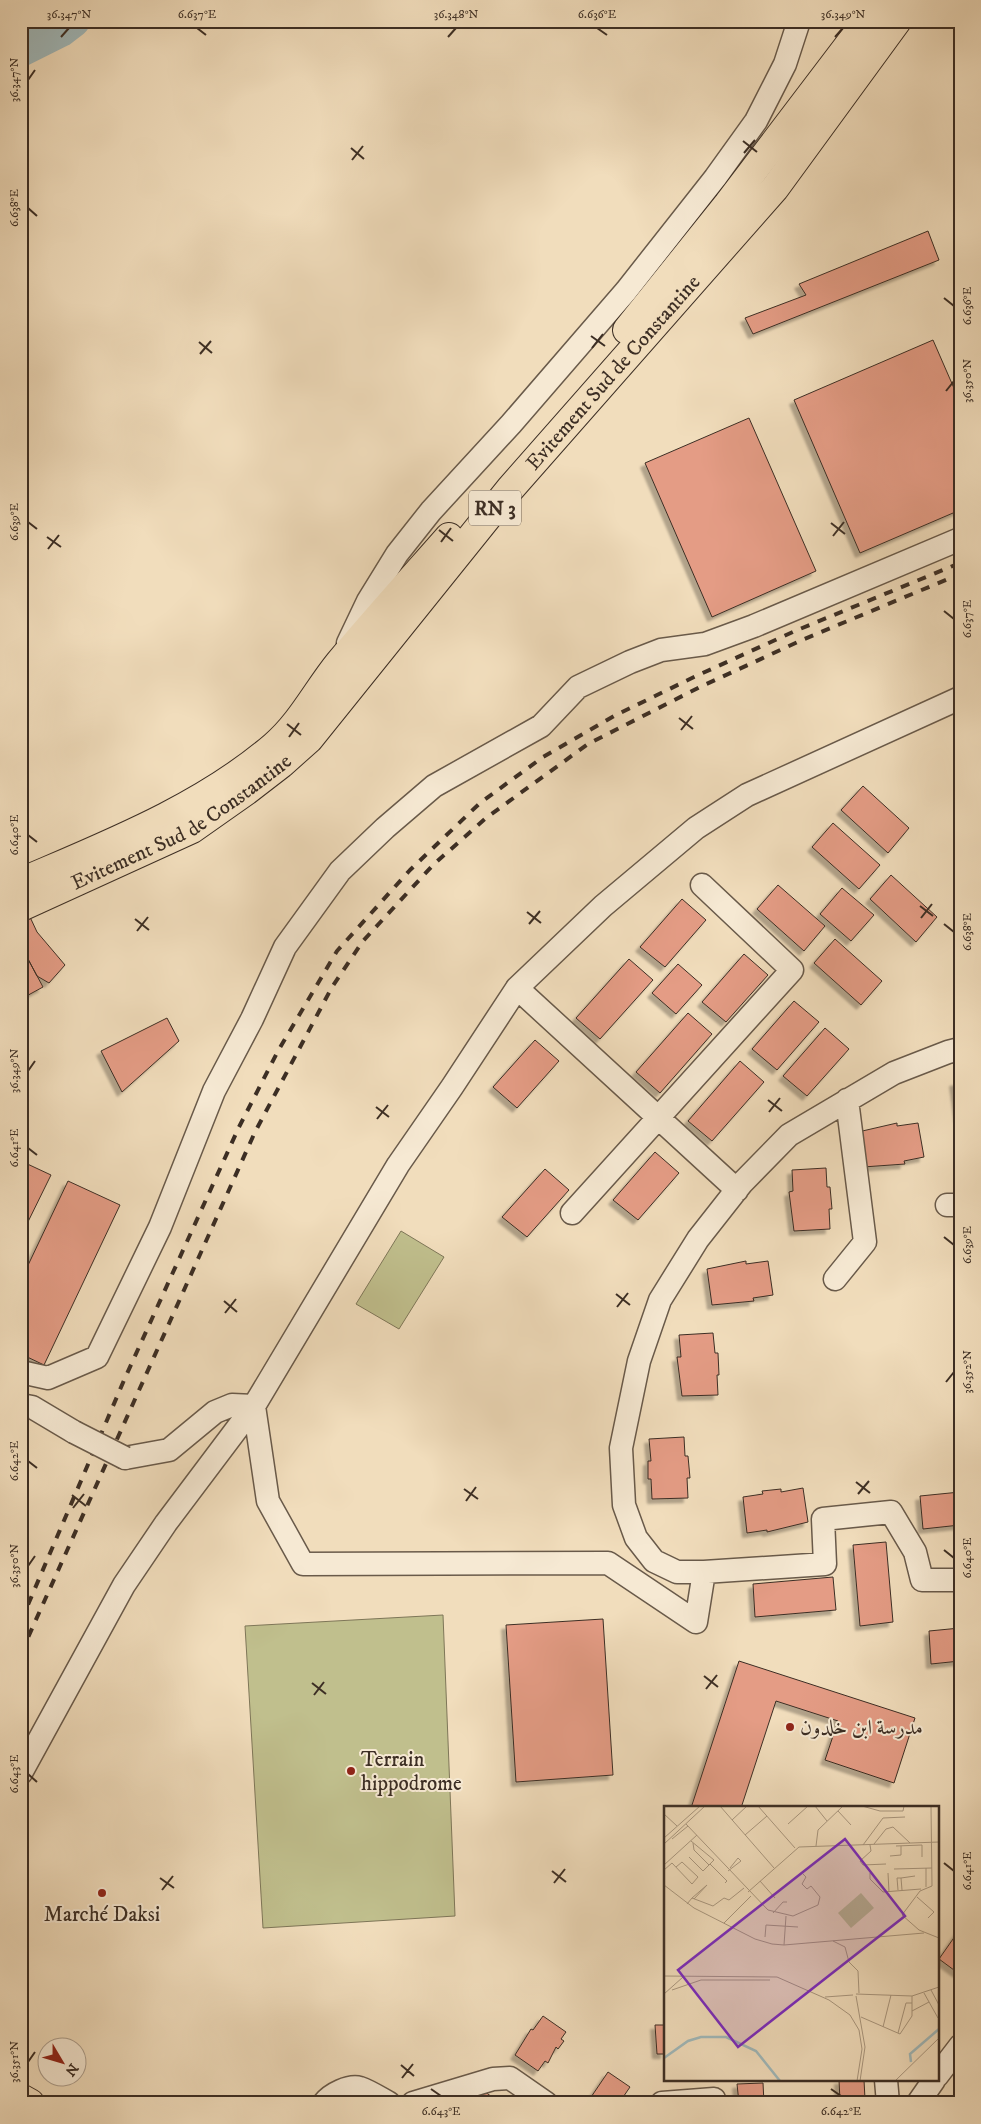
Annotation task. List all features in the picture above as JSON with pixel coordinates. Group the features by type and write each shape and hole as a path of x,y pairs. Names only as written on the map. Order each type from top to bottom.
{"main road":[{"name":"Evitement Sud de Constantine","path":"21,882 153,824 224,782 274,746 298,720 338,664 604,358 728,204 867,21"},
{"name":"Evitement Sud de Constantine","path":"21,907 192,829 246,791 309,739 510,489 775,188 897,21"},
{"path":"21,2098 30,2103"}],"street":[{"path":"338,664 368,601 397,554 431,511 512,424 626,291 741,142 756,120 785,64 800,21"},
{"path":"21,1372 48,1378 97,1356 160,1227 214,1091 252,1019 285,948 340,871 385,828 434,786 541,726 578,687 630,662 661,650 705,644 754,626 960,539"},
{"path":"21,1773 124,1585 166,1523 254,1406 398,1165 517,988 604,906 696,828 747,795 960,698"},
{"path":"572,1212 792,970 702,885"},
{"path":"517,988 736,1190"},
{"path":"960,1049 894,1073 789,1135 736,1190 698,1239 660,1300 639,1361 622,1448 624,1504 636,1538 654,1561 676,1572 704,1572 825,1564 823,1519 891,1512 915,1552 922,1580 960,1580"},
{"path":"835,1279 865,1242 847,1100"},
{"path":"21,1405 32,1407 74,1432 126,1458 169,1450 215,1412 232,1404 254,1406"},
{"path":"254,1406 268,1501 303,1564 608,1563 696,1622 704,1572"},
{"path":"938,2075 960,2046"},
{"path":"413,2103 493,2079 510,2078 546,2103"},
{"path":"886,2082 888,2103"},
{"path":"918,2103 933,2082"},
{"path":"324,2103 328,2098 343,2090 358,2087 389,2103"},
{"path":"662,2103 714,2099 714,2103"}],"shaded area":[{"path":"401,1231 444,1257 399,1329 356,1304"},
{"name":"Terrain hippodrome","path":"443,1615 455,1916 263,1928 245,1626"}],"building":[{"path":"928,231 939,260 753,334 745,318 806,295 799,284"},
{"path":"933,340 960,402 960,510 860,553 794,400"},
{"path":"749,418 816,571 712,617 645,463"},
{"path":"863,786 909,828 888,853 841,810"},
{"path":"833,823 880,865 859,889 812,847"},
{"path":"891,875 937,917 916,942 870,899"},
{"path":"778,885 825,926 804,951 757,909"},
{"path":"842,888 874,915 851,941 820,914"},
{"path":"682,899 706,920 665,967 640,947"},
{"path":"30,917 37,932 65,965 49,983 37,976 21,946 21,921"},
{"path":"835,939 882,981 861,1005 814,963"},
{"path":"21,946 43,987 21,999"},
{"path":"744,954 768,975 726,1022 702,1002"},
{"path":"629,959 653,980 600,1039 576,1018"},
{"path":"678,964 702,985 676,1014 652,993"},
{"path":"794,1001 819,1022 777,1070 752,1049"},
{"path":"688,1013 712,1034 660,1093 636,1072"},
{"path":"167,1018 179,1041 122,1092 101,1051"},
{"path":"825,1028 849,1049 807,1096 783,1076"},
{"path":"535,1040 559,1061 517,1108 493,1087"},
{"path":"740,1061 764,1082 712,1141 688,1121"},
{"path":"960,1081 960,1117 959,1118 954,1082"},
{"path":"897,1123 897,1126 918,1123 924,1157 904,1161 905,1164 863,1167 858,1132"},
{"path":"655,1152 679,1173 638,1220 613,1200"},
{"path":"21,1161 51,1175 21,1236"},
{"path":"826,1168 827,1187 830,1187 832,1209 829,1209 830,1229 794,1231 789,1192 793,1191 792,1170"},
{"path":"545,1169 569,1190 527,1237 502,1217"},
{"path":"68,1181 120,1205 44,1365 21,1354 21,1280"},
{"path":"746,1261 746,1264 768,1261 773,1295 753,1298 754,1301 712,1305 707,1269"},
{"path":"713,1333 715,1353 718,1353 718,1395 682,1396 677,1357 681,1357 679,1335"},
{"path":"684,1437 685,1456 688,1456 690,1478 687,1478 688,1498 652,1499 651,1479 648,1479 648,1461 651,1461 649,1439"},
{"path":"803,1488 808,1522 767,1532 767,1530 747,1533 743,1497 763,1494 762,1491 781,1489 781,1492"},
{"path":"960,1492 960,1525 923,1529 920,1496"},
{"path":"886,1542 893,1622 860,1626 853,1545"},
{"path":"833,1577 836,1610 755,1617 753,1584"},
{"path":"603,1619 613,1775 516,1782 506,1625"},
{"path":"960,1628 960,1661 931,1664 929,1631"},
{"path":"739,1661 915,1718 894,1783 825,1760 838,1721 776,1701 742,1806 692,1806"},
{"path":"960,1929 960,1971 958,1973 939,1959"},
{"path":"543,2016 566,2032 561,2039 564,2041 558,2049 556,2047 548,2063 545,2061 538,2071 515,2055 531,2029 533,2030"},
{"path":"655,2025 664,2025 664,2054 657,2054"},
{"path":"608,2072 630,2087 619,2103 587,2103"},
{"path":"839,2082 864,2082 865,2099 840,2101"},
{"path":"763,2083 764,2103 739,2103 737,2084"},
{"path":"484,2091 500,2103 473,2103 477,2098 479,2100"}],"waterway":[{"path":"21,51 61,31 74,21"}],"railway":[{"path":"21,1621 125,1378 239,1127 278,1051 337,951 410,870 480,803 543,757 614,716 694,677 795,631 960,563"},
{"path":"21,1653 255,1132 332,987 363,941 433,865 486,818 588,744 700,687 802,640 960,574"}],"place":[{"name":"مدرسة ابن خلدون","path":"790,1727"},
{"name":"Terrain hippodrome","path":"351,1771"},
{"name":"Marché Daksi","path":"102,1893"}]}
